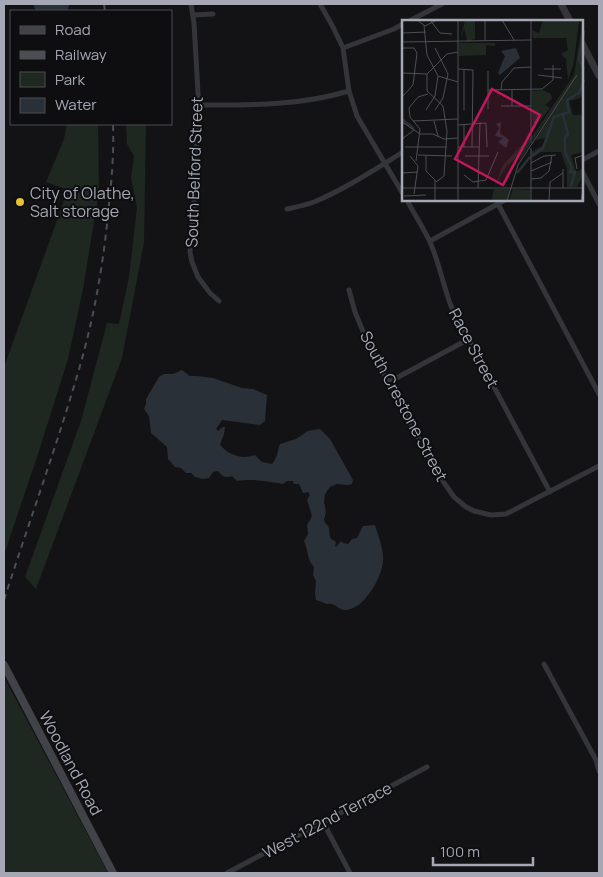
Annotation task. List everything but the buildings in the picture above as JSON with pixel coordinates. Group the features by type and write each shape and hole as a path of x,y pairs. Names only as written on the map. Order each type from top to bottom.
{"main road":[{"name":"Woodland Road","path":"4,665 113,873"}],"street":[{"name":"South Belford Street","path":"191,4 198,105 195,191 190,252 198,277 210,293 219,301"},
{"path":"320,4 342,48 349,92 357,116 402,192"},
{"path":"410,20 442,4"},
{"path":"561,4 569,20"},
{"path":"193,15 213,14"},
{"path":"342,48 402,25"},
{"path":"583,45 599,76"},
{"path":"198,105 292,103 349,92"},
{"path":"583,159 599,151"},
{"path":"288,209 329,195 402,153"},
{"path":"583,173 599,204"},
{"name":"Race Street","path":"408,201 430,241 451,306 550,492"},
{"path":"430,241 504,201"},
{"path":"498,204 599,394"},
{"name":"South Crestone Street","path":"350,290 355,312 369,346 438,474 454,497 474,511 491,515 506,514 550,492"},
{"path":"389,382 469,339"},
{"path":"550,492 599,466"},
{"path":"544,664 596,760 599,771"},
{"name":"West 122nd Terrace","path":"227,873 427,767"},
{"path":"323,822 350,873"}],"green space":[{"path":"67,125 98,125 99,191 83,289 68,359 4,555 4,367 68,190 46,182 64,139"},
{"path":"126,125 146,125 144,243 122,358 36,589 25,577 81,421 107,323 119,324 129,277 137,208 131,177 134,156 127,144"},
{"path":"5,679 108,873 4,873"}],"water":[{"path":"33,4 70,4 67,10 36,10"},
{"path":"182,370 190,376 213,378 242,388 253,389 267,395 265,421 260,425 222,420 216,429 218,431 225,427 220,445 232,454 241,457 255,455 262,462 272,464 280,444 296,439 308,431 320,429 330,439 353,480 352,484 337,484 330,487 325,494 326,512 324,520 329,528 330,537 335,541 336,547 341,541 348,544 352,539 357,538 363,526 375,525 383,552 380,575 371,591 359,604 352,609 345,610 316,600 314,567 311,564 304,541 308,534 307,525 312,516 307,500 310,495 308,492 303,493 299,484 294,484 293,481 287,481 283,484 254,480 237,481 232,476 224,477 218,471 213,472 209,478 203,479 175,467 168,459 167,447 151,433 149,416 144,409 146,399 159,377"}],"railway":[{"path":"104,4 105,10"},
{"path":"4,600 60,432 88,334 98,290 107,225 113,125"}],"place":[{"name":"City of Olathe, Salt storage","path":"20,202"}]}
